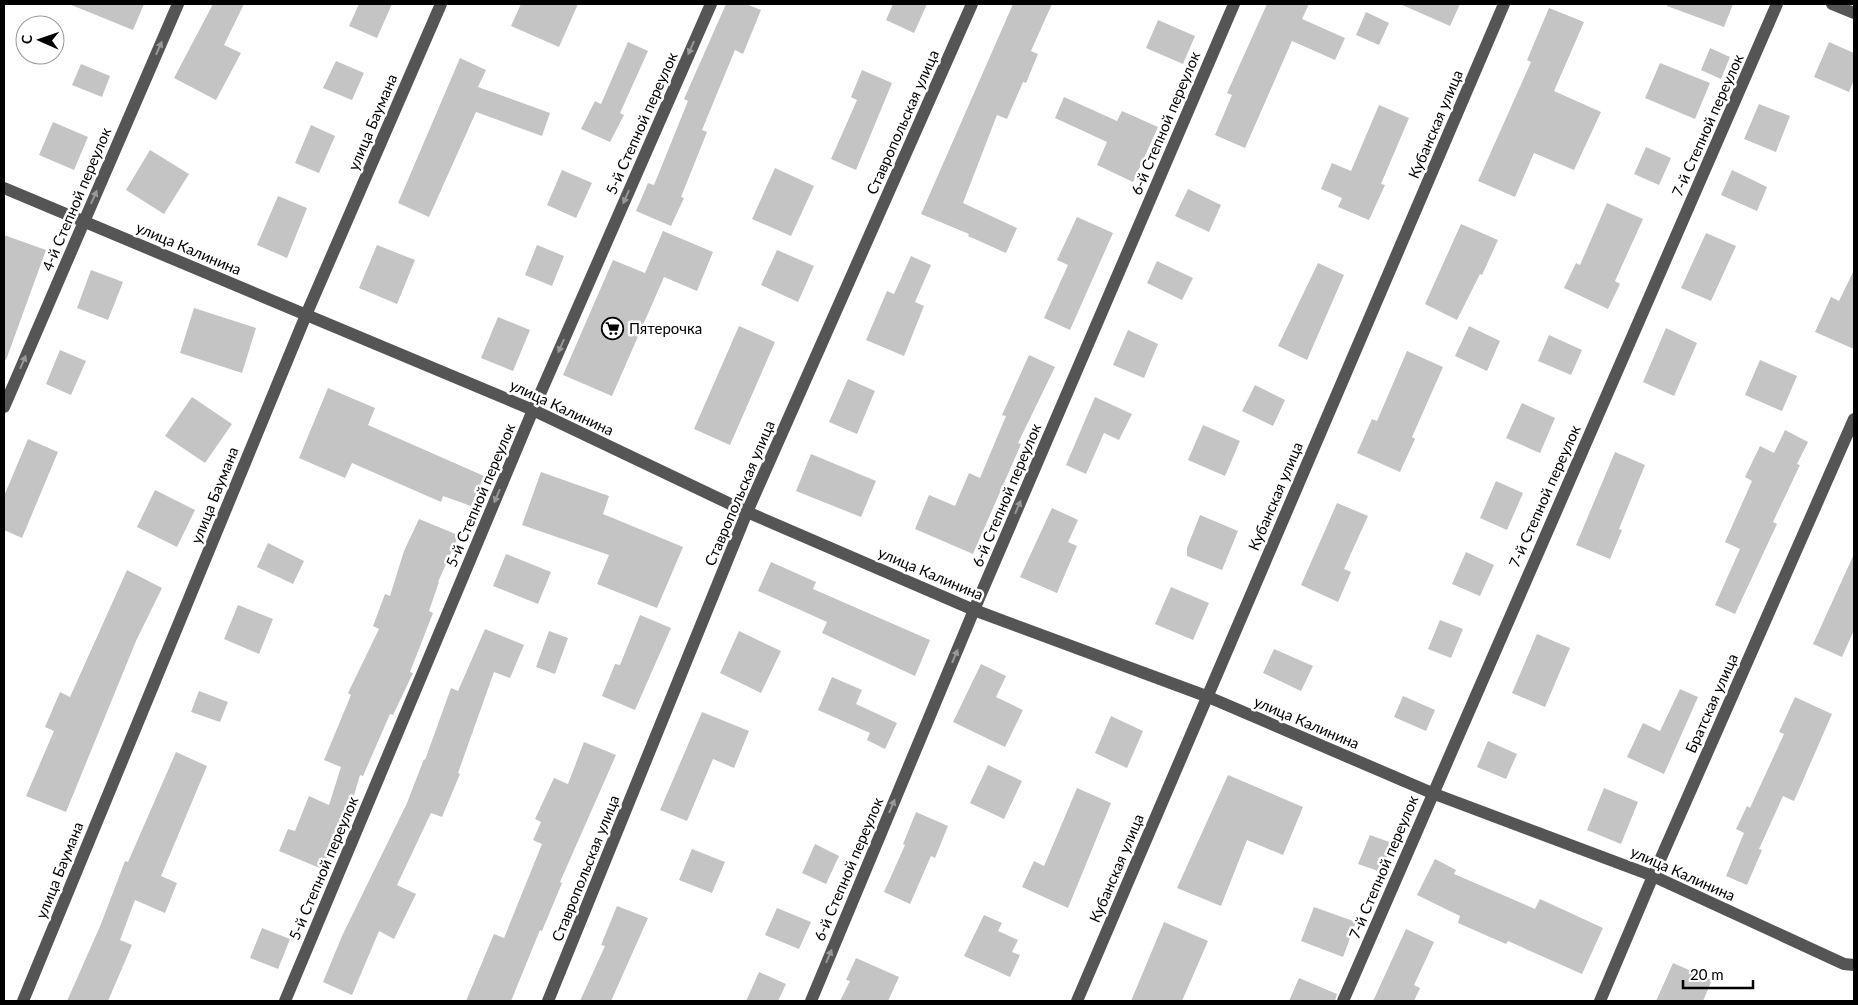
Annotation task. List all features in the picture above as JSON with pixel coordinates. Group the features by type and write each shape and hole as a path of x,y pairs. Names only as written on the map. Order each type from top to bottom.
{"street":[{"name":"4-й Степной переулок","path":"4,407 178,4"},
{"name":"улица Баумана","path":"22,1001 306,315 441,4"},
{"name":"5-й Степной переулок","path":"285,1001 533,410 711,4"},
{"name":"Ставропольская улица","path":"548,1001 747,512 972,4"},
{"name":"6-й Степной переулок","path":"811,1001 974,610 1234,4"},
{"name":"Кубанская улица","path":"1077,1001 1504,4"},
{"name":"7-й Степной переулок","path":"1343,1001 1777,4"},
{"path":"1832,4 1854,13"},
{"name":"улица Калинина","path":"4,188 533,410 747,512 974,610 1206,696 1432,793 1653,876 1844,964 1854,965"},
{"name":"Братская улица","path":"1600,1001 1854,419"}],"building":[{"path":"69,4 144,4 133,30"},
{"path":"213,4 244,4 224,45 241,53 216,100 174,78"},
{"path":"359,4 392,4 377,38 349,26"},
{"path":"521,4 578,4 559,47 511,26"},
{"path":"726,4 746,4 761,10 743,54 735,50 702,130 707,132 681,197 684,198 671,226 636,211 648,183 654,185 688,101 684,99"},
{"path":"893,4 927,4 914,33 886,20"},
{"path":"1013,4 1052,4 1031,51 1038,54 1026,83 1023,82 1007,119 997,115 963,203 1017,228 1006,253 968,236 969,234 921,214"},
{"path":"1267,4 1309,4 1302,19 1345,38 1335,60 1292,41 1245,148 1215,135 1232,95 1227,93"},
{"path":"1400,4 1460,4 1450,26"},
{"path":"1667,4 1733,4 1724,27 1667,6"},
{"path":"1549,8 1584,22 1554,91 1601,112 1574,170 1534,153 1515,197 1478,181 1531,62 1527,60"},
{"path":"1366,12 1389,23 1379,45 1356,35"},
{"path":"1158,20 1195,36 1183,64 1146,48"},
{"path":"628,42 648,51 620,113 624,115 610,142 581,129 595,101 601,104"},
{"path":"1829,42 1854,53 1854,80 1849,92 1814,77"},
{"path":"1710,48 1730,57 1721,79 1701,70"},
{"path":"460,58 486,70 478,87 550,113 542,136 476,112 429,217 398,203"},
{"path":"336,61 364,73 352,100 323,88"},
{"path":"1660,63 1710,83 1695,119 1645,98"},
{"path":"81,64 110,76 102,97 72,85"},
{"path":"862,70 892,83 856,170 831,159 857,100 851,97"},
{"path":"1064,97 1117,121 1122,111 1158,127 1133,182 1097,165 1107,142 1055,118"},
{"path":"1759,104 1790,116 1776,152 1744,139"},
{"path":"1379,105 1409,118 1381,184 1385,185 1369,220 1338,207 1342,198 1321,189 1332,163 1351,171"},
{"path":"53,122 88,137 74,170 39,155"},
{"path":"311,125 335,136 319,173 295,163"},
{"path":"1646,147 1671,158 1659,185 1634,174"},
{"path":"150,150 189,174 164,214 126,190"},
{"path":"775,168 814,186 791,236 752,219"},
{"path":"562,170 592,183 576,218 547,205"},
{"path":"1732,170 1767,187 1757,211 1721,195"},
{"path":"1188,189 1221,205 1209,232 1175,216"},
{"path":"278,196 307,208 287,258 257,245"},
{"path":"1607,203 1643,219 1615,281 1620,284 1608,309 1564,288 1576,263 1580,265"},
{"path":"1077,217 1113,233 1070,330 1044,318 1068,265 1057,260"},
{"path":"1461,224 1498,240 1482,275 1480,274 1457,320 1425,304"},
{"name":"Пятерочка","path":"663,231 713,252 697,291 664,277 612,396 563,375 613,260 645,273"},
{"path":"1706,233 1736,246 1711,301 1681,288"},
{"path":"4,235 46,250 6,360 4,360"},
{"path":"377,245 415,260 397,304 359,288"},
{"path":"537,245 564,256 552,286 525,275"},
{"path":"777,250 814,266 798,302 761,285"},
{"path":"911,256 931,265 915,302 924,306 904,356 866,340 887,291 894,294"},
{"path":"1157,261 1193,278 1182,300 1147,283"},
{"path":"1318,263 1344,275 1307,360 1278,346"},
{"path":"91,270 123,282 108,320 77,308"},
{"path":"1854,270 1854,349 1815,332 1831,297 1839,301"},
{"path":"194,308 256,328 242,373 180,353"},
{"path":"498,317 530,330 513,371 481,358"},
{"path":"739,326 775,342 730,445 694,429"},
{"path":"1469,326 1500,341 1487,371 1455,356"},
{"path":"1666,328 1697,343 1674,396 1643,382"},
{"path":"1128,330 1158,344 1144,378 1113,365"},
{"path":"1549,335 1582,350 1571,375 1538,361"},
{"path":"60,350 86,361 71,395 46,384"},
{"path":"1407,351 1443,367 1412,437 1415,439 1400,472 1357,453 1372,419 1377,421"},
{"path":"1029,355 1055,367 1018,443 1021,444 973,554 915,529 929,495 955,506 969,473 980,478 1006,416 1002,415"},
{"path":"1760,360 1797,376 1782,411 1745,395"},
{"path":"848,379 875,391 857,434 829,422"},
{"path":"1255,385 1285,400 1273,426 1242,411"},
{"path":"328,388 375,408 368,425 484,476 471,506 443,496 441,502 352,463 345,478 299,458"},
{"path":"192,397 232,424 205,463 165,436"},
{"path":"1095,397 1132,414 1119,440 1104,433 1086,474 1066,465"},
{"path":"1522,403 1555,418 1540,453 1506,438"},
{"path":"1203,425 1240,441 1225,476 1188,460"},
{"path":"1785,430 1808,442 1797,464 1800,465 1773,522 1777,524 1735,614 1715,605 1740,549 1725,542 1752,481 1745,477 1760,446 1774,453"},
{"path":"28,439 58,452 22,538 4,530 4,496"},
{"path":"1615,452 1645,465 1619,529 1622,530 1610,559 1576,545"},
{"path":"811,454 876,481 861,517 796,491"},
{"path":"541,472 609,496 603,514 683,547 657,608 597,584 609,555 522,525"},
{"path":"1496,481 1523,493 1507,530 1480,518"},
{"path":"155,490 195,510 177,547 137,527"},
{"path":"1337,503 1368,516 1344,569 1351,572 1338,602 1301,585"},
{"path":"1052,508 1078,520 1068,542 1077,546 1057,593 1020,577"},
{"path":"1200,515 1238,531 1222,570 1187,556 1187,548"},
{"path":"419,519 458,535 458,537 438,582 429,611 433,613 410,672 413,673 393,715 390,714 363,776 360,775 352,802 349,801 322,869 279,851 288,829 295,831 309,796 329,805 341,767 324,760 351,695 348,693 379,629 373,626 385,594 390,596 404,551"},
{"path":"268,543 304,561 293,584 257,567"},
{"path":"1466,552 1494,565 1480,596 1452,584"},
{"path":"506,554 551,572 538,604 493,586"},
{"path":"1854,554 1854,630 1842,657 1813,644"},
{"path":"771,562 816,582 813,589 930,640 915,676 822,633 827,622 758,591"},
{"path":"127,570 162,588 136,641 66,812 26,796 54,731 45,727 60,692 70,697"},
{"path":"1171,587 1209,603 1193,640 1155,624"},
{"path":"238,605 273,619 259,654 224,639"},
{"path":"640,615 671,628 635,710 602,696 615,664 620,665"},
{"path":"1440,620 1463,629 1451,658 1428,649"},
{"path":"485,629 524,645 510,678 494,672 458,773 460,774 442,817 431,813 397,885 416,894 394,939 379,931 352,995 323,982 342,936 407,803 451,688 458,691"},
{"path":"549,631 568,638 555,674 536,667"},
{"path":"739,631 781,651 761,693 720,673"},
{"path":"1537,634 1570,648 1545,707 1512,693"},
{"path":"1274,649 1313,666 1301,691 1263,673"},
{"path":"981,664 1006,676 996,697 1023,710 1005,747 953,722"},
{"path":"832,677 862,690 856,704 897,723 885,749 867,740 870,733 818,710"},
{"path":"1680,689 1698,697 1664,774 1627,757 1643,723 1660,731"},
{"path":"199,691 228,702 220,722 191,712"},
{"path":"1403,696 1435,710 1426,731 1394,717"},
{"path":"1795,697 1832,714 1794,801 1783,796 1759,849 1762,850 1747,885 1726,876 1744,833 1736,829 1747,806 1750,808 1784,734 1779,732"},
{"path":"702,712 749,731 734,768 713,759 687,821 660,810"},
{"path":"1111,716 1143,731 1127,768 1095,753"},
{"path":"1488,741 1517,754 1506,779 1477,767"},
{"path":"584,742 616,755 560,882 562,883 542,931 540,930 511,1001 466,1001 494,934 504,938 542,844 533,840 541,822 535,819 554,778 568,784"},
{"path":"176,752 207,766 161,876 177,883 165,913 135,900 120,940 132,945 108,1001 67,1001 101,924 125,861 128,862"},
{"path":"988,765 1022,781 1004,819 970,803"},
{"path":"1228,775 1303,807 1283,855 1247,840 1221,906 1177,888"},
{"path":"1077,788 1111,803 1068,908 1022,887 1034,861 1044,866"},
{"path":"1604,788 1638,802 1621,844 1587,830"},
{"path":"916,812 948,826 935,858 931,856 910,904 884,892 905,845 903,844"},
{"path":"1370,835 1392,843 1381,872 1358,864"},
{"path":"815,844 839,856 826,884 802,873"},
{"path":"692,849 725,862 712,893 679,880"},
{"path":"1435,859 1456,870 1454,874 1535,909 1540,899 1603,928 1582,974 1508,941 1506,944 1458,923 1460,916 1417,895"},
{"path":"617,906 648,918 611,1001 580,1001 605,946 601,945"},
{"path":"1314,907 1356,922 1343,957 1301,941"},
{"path":"777,908 811,922 799,949 765,935"},
{"path":"984,915 1002,923 998,931 1018,940 1012,952 1020,955 1010,977 964,956"},
{"path":"1164,922 1208,941 1182,1001 1131,1001"},
{"path":"262,928 290,939 278,969 250,958"},
{"path":"1406,929 1434,942 1414,985 1420,988 1414,1001 1373,1001"},
{"path":"856,958 899,977 888,1001 840,1001 850,981 846,980"},
{"path":"1673,963 1712,980 1703,1001 1656,1001"},
{"path":"759,972 786,984 778,1001 746,1001"},
{"path":"1299,978 1337,994 1335,1001 1289,1001"}],"place":[{"name":"Пятерочка","path":"613,328"}]}
